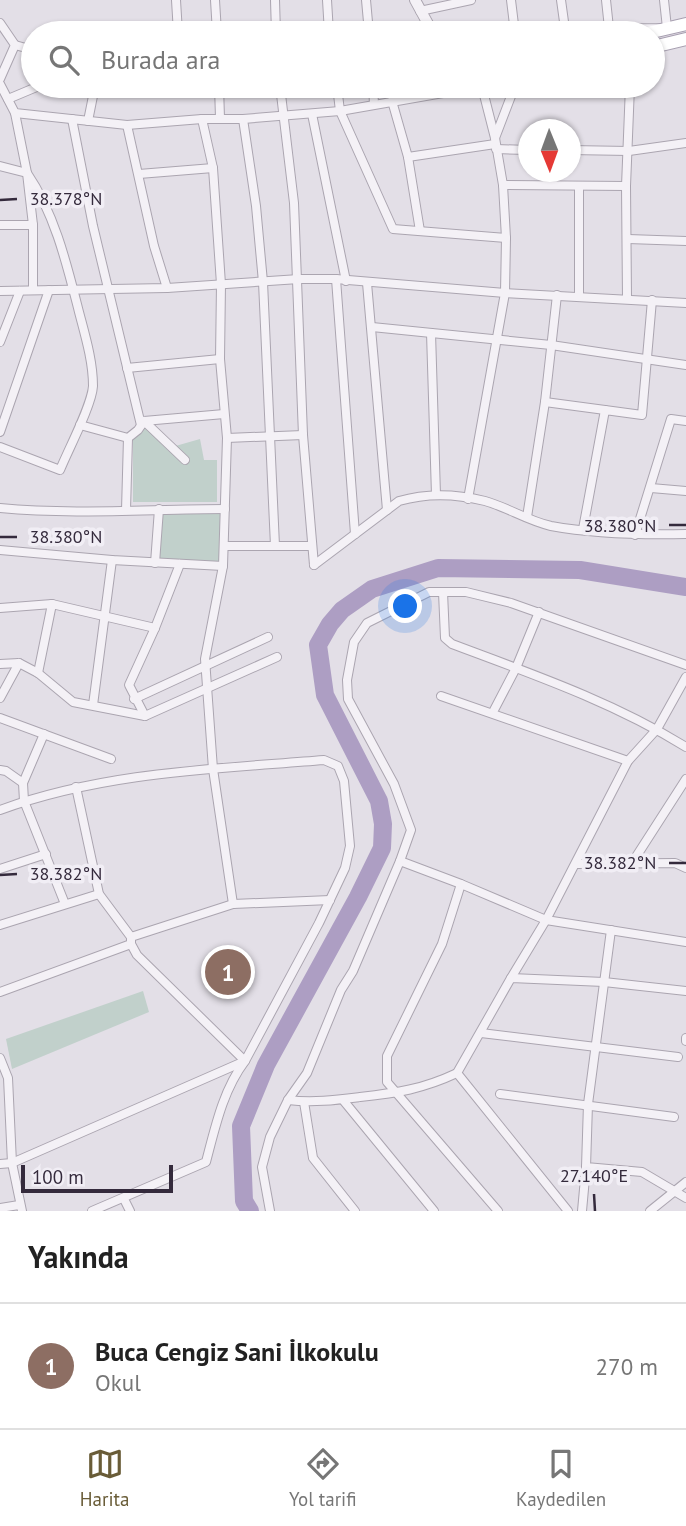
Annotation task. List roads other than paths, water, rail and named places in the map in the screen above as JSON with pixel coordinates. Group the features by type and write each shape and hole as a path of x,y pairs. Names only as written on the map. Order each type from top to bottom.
{"main road":[{"path":"667,28 686,24"},
{"path":"665,44 686,40"}],"street":[{"path":"176,0 177,21"},
{"path":"215,0 216,21"},
{"path":"275,0 276,21"},
{"path":"327,0 328,21"},
{"path":"366,0 368,21"},
{"path":"415,0 426,21"},
{"path":"420,11 471,0"},
{"path":"511,0 514,21"},
{"path":"561,0 564,21"},
{"path":"606,0 608,21"},
{"path":"664,0 667,28"},
{"path":"0,23 15,45 21,47"},
{"path":"15,45 0,82 15,113 27,173 33,225 33,290"},
{"path":"8,99 21,94"},
{"path":"88,121 93,98"},
{"path":"219,98 220,118"},
{"path":"281,98 294,203 303,435 314,565 399,501 414,496 436,495 484,501 549,526 635,535 686,534"},
{"path":"338,98 340,111 393,229 506,238"},
{"path":"374,98 374,104"},
{"path":"15,113 127,125 312,114 410,98"},
{"path":"468,499 505,293 503,185 485,98"},
{"path":"495,143 511,98"},
{"path":"627,299 626,186 630,98"},
{"path":"392,101 408,157 420,230"},
{"path":"312,114 346,281"},
{"path":"202,119 213,168 221,284 220,359 227,438 223,566 206,664 213,769 233,904"},
{"path":"243,119 256,206 262,282 275,546"},
{"path":"72,120 108,289 143,423 185,460"},
{"path":"127,125 154,246 167,288"},
{"path":"581,150 629,151 686,142"},
{"path":"408,157 495,143 518,147"},
{"path":"0,166 27,173 40,192 59,242 88,344 93,387 60,470 0,447"},
{"path":"139,174 213,168"},
{"path":"503,185 626,186"},
{"path":"579,186 579,296"},
{"path":"0,225 33,225"},
{"path":"628,239 686,241"},
{"path":"336,279 355,534"},
{"path":"0,291 167,288 336,279 367,284 686,303"},
{"path":"367,284 387,510"},
{"path":"0,432 49,290"},
{"path":"0,342 20,291"},
{"path":"527,517 545,402 557,295"},
{"path":"545,402 642,415 652,300"},
{"path":"372,327 551,345 686,365"},
{"path":"431,333 436,495"},
{"path":"127,368 220,359"},
{"path":"583,529 605,410"},
{"path":"127,510 128,438 143,423 225,414"},
{"path":"635,535 671,419 686,421"},
{"path":"80,425 128,438"},
{"path":"227,438 303,435"},
{"path":"651,488 686,491"},
{"path":"0,508 51,513 225,509"},
{"path":"155,563 159,509"},
{"path":"224,546 313,546"},
{"path":"0,550 223,566"},
{"path":"93,705 112,560"},
{"path":"145,716 129,685 180,564"},
{"path":"270,1211 262,1167 270,1137 288,1100 307,1073 341,990 353,971 411,830 394,784 348,699 347,680 354,642 367,623 429,592 466,592 539,612 686,665"},
{"path":"443,592 445,638 453,645 571,688 657,729 686,747"},
{"path":"38,673 52,604"},
{"path":"0,608 52,604 155,628"},
{"path":"493,712 516,668 539,612"},
{"path":"134,699 268,636"},
{"path":"0,664 19,663 38,673 73,702 145,716 209,690 277,657"},
{"path":"0,698 19,663"},
{"path":"288,1100 343,1100 396,1094 430,1086 457,1073 546,920 628,761 657,729 686,677"},
{"path":"441,696 628,761"},
{"path":"0,718 111,759"},
{"path":"44,734 23,783 24,801 65,904"},
{"path":"0,810 76,787 119,779 213,769 324,760 338,766 344,781 350,846 345,868 245,1061 234,1075 206,1162 92,1211"},
{"path":"0,770 23,783"},
{"path":"632,863 686,779"},
{"path":"76,787 99,894 131,941 137,955 245,1061"},
{"path":"0,869 46,854"},
{"path":"400,861 546,920 686,942"},
{"path":"576,864 675,863 686,868"},
{"path":"461,884 442,944 387,1056 387,1082 498,1211"},
{"path":"0,925 99,894"},
{"path":"0,992 233,904 330,900"},
{"path":"582,1211 588,1104 611,930"},
{"path":"511,978 604,982 686,991"},
{"path":"481,1033 678,1057"},
{"path":"0,1058 9,1078 12,1163 20,1208 0,1208"},
{"path":"0,1164 12,1163 245,1061"},
{"path":"457,1073 568,1211"},
{"path":"0,1095 10,1094"},
{"path":"500,1094 674,1117"},
{"path":"343,1100 434,1211"},
{"path":"304,1102 313,1158 355,1211"},
{"path":"586,1167 642,1172 686,1198"},
{"path":"650,1211 686,1182"},
{"path":"124,1199 130,1211"}],"waterway":[{"path":"250,1211 244,1201 241,1126 266,1065 382,848 383,824 379,801 325,695 318,645 330,624 342,610 372,589 438,568 580,570 686,587"}],"place":[{"name":"Buca Cengiz Sani İlkokulu","path":"228,972"}]}
